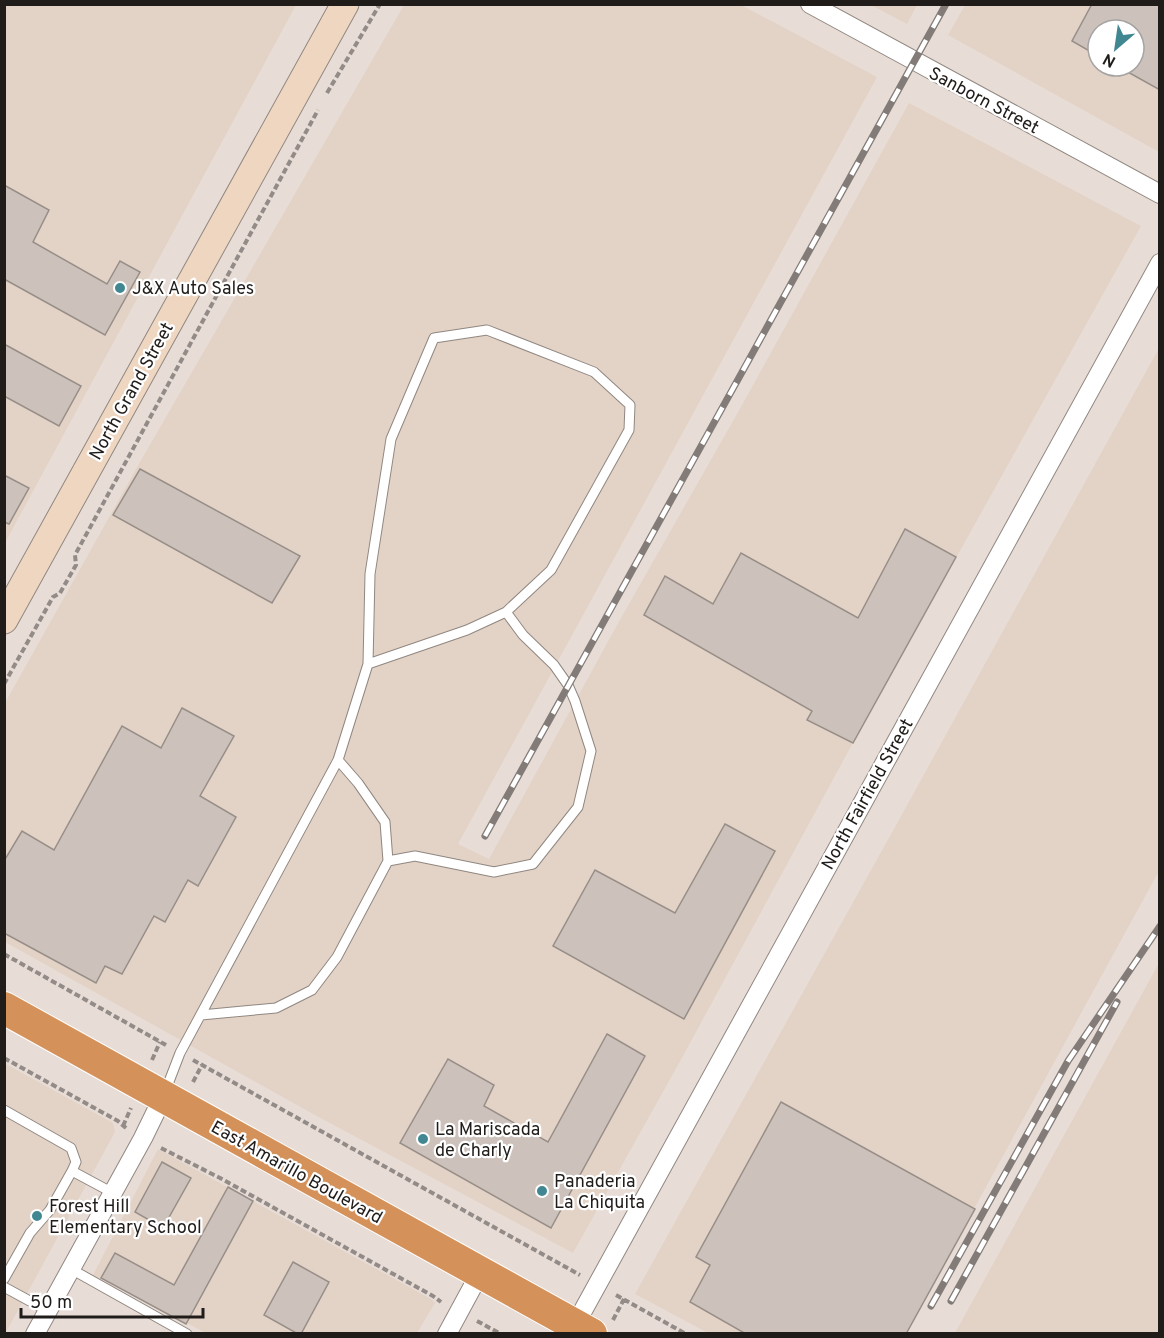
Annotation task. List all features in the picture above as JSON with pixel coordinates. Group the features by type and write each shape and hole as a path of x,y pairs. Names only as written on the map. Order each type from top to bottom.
{"highway":[{"name":"East Amarillo Boulevard","path":"4,1008 583,1329"}],"main road":[{"name":"North Grand Street","path":"4,620 345,4"}],"street":[{"name":"Sanborn Street","path":"810,4 1160,194"},
{"name":"North Fairfield Street","path":"583,1329 1160,263"},
{"path":"35,1334 143,1138 163,1097"},
{"path":"447,1334 480,1273"}],"lane":[{"path":"163,1097 180,1053 338,760 368,664 370,574 391,439 434,338 487,330 594,372 630,405 629,430 551,570 506,612 467,630 368,664"},
{"path":"388,861 415,856 494,872 533,864 578,807 591,751 575,701 568,685 554,665 524,635 506,612"},
{"path":"201,1015 276,1008 312,990 337,957 388,861 385,822 358,783 338,760"},
{"path":"4,1110 71,1148 76,1162 50,1210 30,1233 4,1279"},
{"path":"72,1170 112,1193"},
{"path":"71,1269 187,1334"},
{"path":"4,1287 48,1311"}],"path":[{"path":"327,94 380,4"},
{"path":"4,684 53,597 60,593 76,565 75,555 321,105"},
{"path":"4,954 571,1270"},
{"path":"4,1058 118,1121 123,1126"},
{"path":"161,1147 440,1301"},
{"path":"624,1299 686,1334"},
{"path":"479,1322 501,1334"}],"shaded area":[{"path":"5,5 296,5 5,543"},
{"path":"404,5 741,5 877,77 458,844 489,859 909,103 1141,226 849,750 573,1253 313,1114 5,942 5,703 140,462"},
{"path":"871,5 917,5 907,24"},
{"path":"965,5 1159,5 1159,152 948,35"},
{"path":"1159,348 1159,871 906,1333 708,1333 635,1294"},
{"path":"1159,963 1159,1333 955,1333"},
{"name":"Forest Hill Elementary School","path":"4,1063 113,1123 115,1132 5,1334"},
{"path":"158,1149 431,1299 435,1303 417,1333 206,1333 93,1275"}],"building":[{"path":"1092,4 1160,4 1160,90 1138,78 1146,78 1146,18 1086,18 1086,49 1072,41"},
{"path":"4,185 49,210 33,242 107,284 120,261 140,272 105,335 4,279"},
{"path":"4,344 81,386 59,426 4,396"},
{"path":"140,469 300,556 272,603 113,515"},
{"path":"4,475 29,488 9,524 4,522"},
{"path":"905,529 956,557 853,743 807,720 812,711 644,615 665,576 713,604 741,553 858,618"},
{"path":"182,708 234,736 200,796 236,817 198,886 188,880 165,922 154,916 122,974 105,966 96,983 4,933 4,861 22,831 54,850 122,726 161,748"},
{"path":"725,824 775,851 684,1019 553,946 595,870 675,913"},
{"path":"607,1034 645,1056 551,1228 400,1143 448,1059 494,1085 484,1106 548,1142"},
{"path":"781,1102 975,1209 906,1334 746,1334 690,1302 710,1265 696,1257"},
{"path":"162,1162 191,1178 163,1228 135,1212"},
{"path":"228,1187 253,1201 186,1324 101,1278 115,1253 174,1285"},
{"path":"293,1262 329,1282 301,1334 264,1315"}],"railway":[{"path":"485,836 946,4"},
{"path":"931,1306 1068,1061 1160,926"},
{"path":"951,1301 1117,1002"}],"place":[{"name":"J&X Auto Sales","path":"120,288"},
{"name":"La Mariscada de Charly","path":"423,1139"},
{"name":"Panaderia La Chiquita","path":"542,1191"},
{"name":"Forest Hill Elementary School","path":"37,1216"}]}
